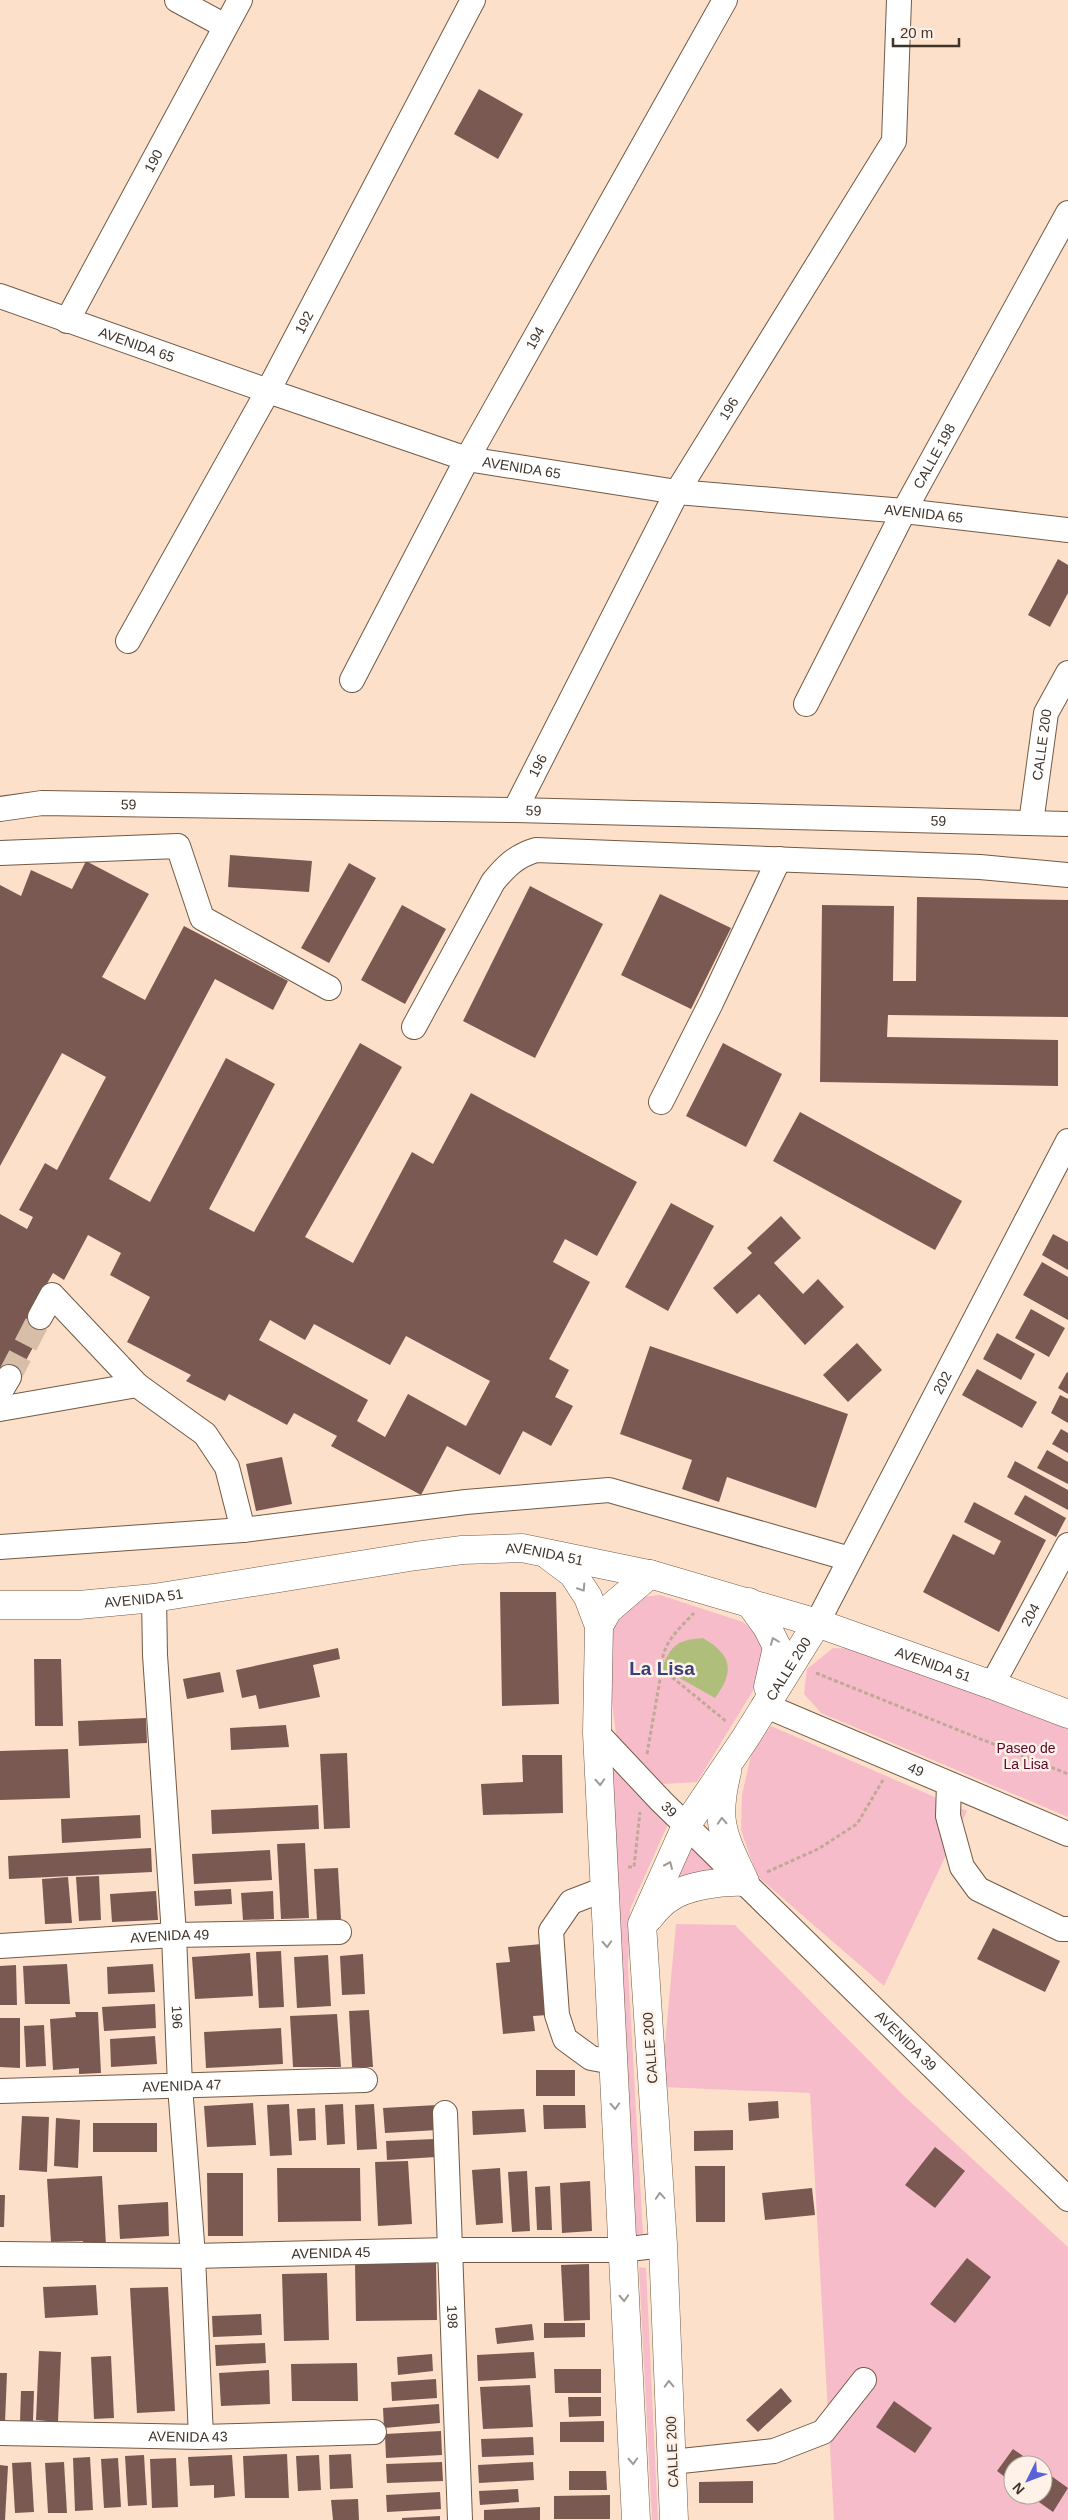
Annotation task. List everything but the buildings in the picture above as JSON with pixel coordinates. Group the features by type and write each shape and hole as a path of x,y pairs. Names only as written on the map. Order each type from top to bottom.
{"main road":[{"name":"AVENIDA 51","path":"0,1605 79,1605 154,1598 364,1563 462,1550 522,1548 548,1555 650,1574 749,1602 816,1623 1068,1714"},
{"path":"548,1555 573,1574 588,1597 599,1626 598,1733 604,1878 621,2250 636,2520"},
{"path":"599,1626 608,1610 650,1574"},
{"path":"749,1602 767,1627 777,1647 764,1706"},
{"name":"CALLE 200","path":"674,2520 663,2245 642,1924 686,1826 746,1737 816,1623"},
{"path":"642,1924 668,1898 708,1884 755,1877 722,1832 720,1800 730,1761"}],"street":[{"path":"177,0 225,26"},
{"name":"190","path":"67,321 240,0"},
{"name":"192","path":"128,641 268,391 473,0"},
{"name":"194","path":"352,680 467,459 725,0"},
{"name":"196","path":"515,810 677,492 894,141 899,0"},
{"name":"CALLE 198","path":"806,704 904,511 1068,212"},
{"name":"AVENIDA 65","path":"0,296 67,321 467,459 677,492 904,511 1068,530"},
{"name":"CALLE 200","path":"1031,822 1046,713 1068,673"},
{"name":"59","path":"0,809 42,803 515,810 1068,824"},
{"path":"0,853 178,846 202,918 329,988"},
{"path":"414,1028 493,882 508,864 523,854 536,850 980,867 1068,875"},
{"path":"661,1102 712,1003 779,859"},
{"name":"202","path":"816,1623 1068,1141"},
{"path":"40,1317 52,1295 137,1385 205,1434 227,1468 243,1530"},
{"path":"0,1409 137,1385"},
{"path":"0,1547 243,1530 466,1502 609,1490 850,1559"},
{"name":"204","path":"992,1685 1068,1545"},
{"name":"196","path":"154,1598 155,1655 174,1935 180,2086 192,2256 201,2437"},
{"name":"49","path":"764,1706 1068,1834"},
{"name":"39","path":"598,1733 686,1826 755,1877"},
{"path":"949,1784 948,1816 962,1868 978,1889 1061,1928 1068,1929"},
{"name":"AVENIDA 39","path":"755,1877 1068,2200"},
{"path":"604,1878 571,1902 551,1931 558,2015 565,2039 591,2058 613,2062"},
{"name":"AVENIDA 49","path":"0,1946 174,1935 339,1932"},
{"name":"AVENIDA 47","path":"0,2091 365,2080"},
{"name":"198","path":"445,2113 448,2250 460,2520"},
{"name":"AVENIDA 45","path":"0,2254 192,2256 448,2250 621,2250 663,2245"},
{"path":"672,2462 774,2451 823,2432 864,2380"},
{"name":"AVENIDA 43","path":"0,2433 201,2437 374,2432"}],"path":[{"path":"604,1878 634,1867 643,1781 662,1668 662,1654 672,1637 713,1592"},
{"path":"662,1668 746,1737"},
{"path":"807,1670 1068,1774"},
{"path":"755,1877 818,1849 857,1824 894,1761"}],"green space":[{"path":"660,1595 743,1622 760,1636 766,1652 762,1676 697,1782 663,1784 616,1735 604,1639 612,1625 642,1597"},
{"name":"Paseo de La Lisa","path":"833,1648 857,1649 1068,1729 1068,1817 821,1713 804,1694 807,1669"},
{"path":"771,1726 967,1811 884,1986 757,1876 741,1830 742,1795 751,1755"},
{"path":"609,1758 668,1824 630,1909 628,1968 643,2234 636,2235"},
{"path":"690,1846 717,1871 674,1889"},
{"path":"676,1924 735,1925 904,2096 1068,2247 1068,2520 834,2520 810,2093 661,2087"},
{"path":"639,2267 646,2268 658,2520 652,2520"}],"shaded area":[{"path":"703,1638 720,1651 725,1657 727,1664 726,1680 715,1698 662,1668 676,1645 687,1640"}],"tunnel":[{"path":"9,1377 40,1317"}],"district":[{"name":"La Lisa","path":"662,1668"}]}
